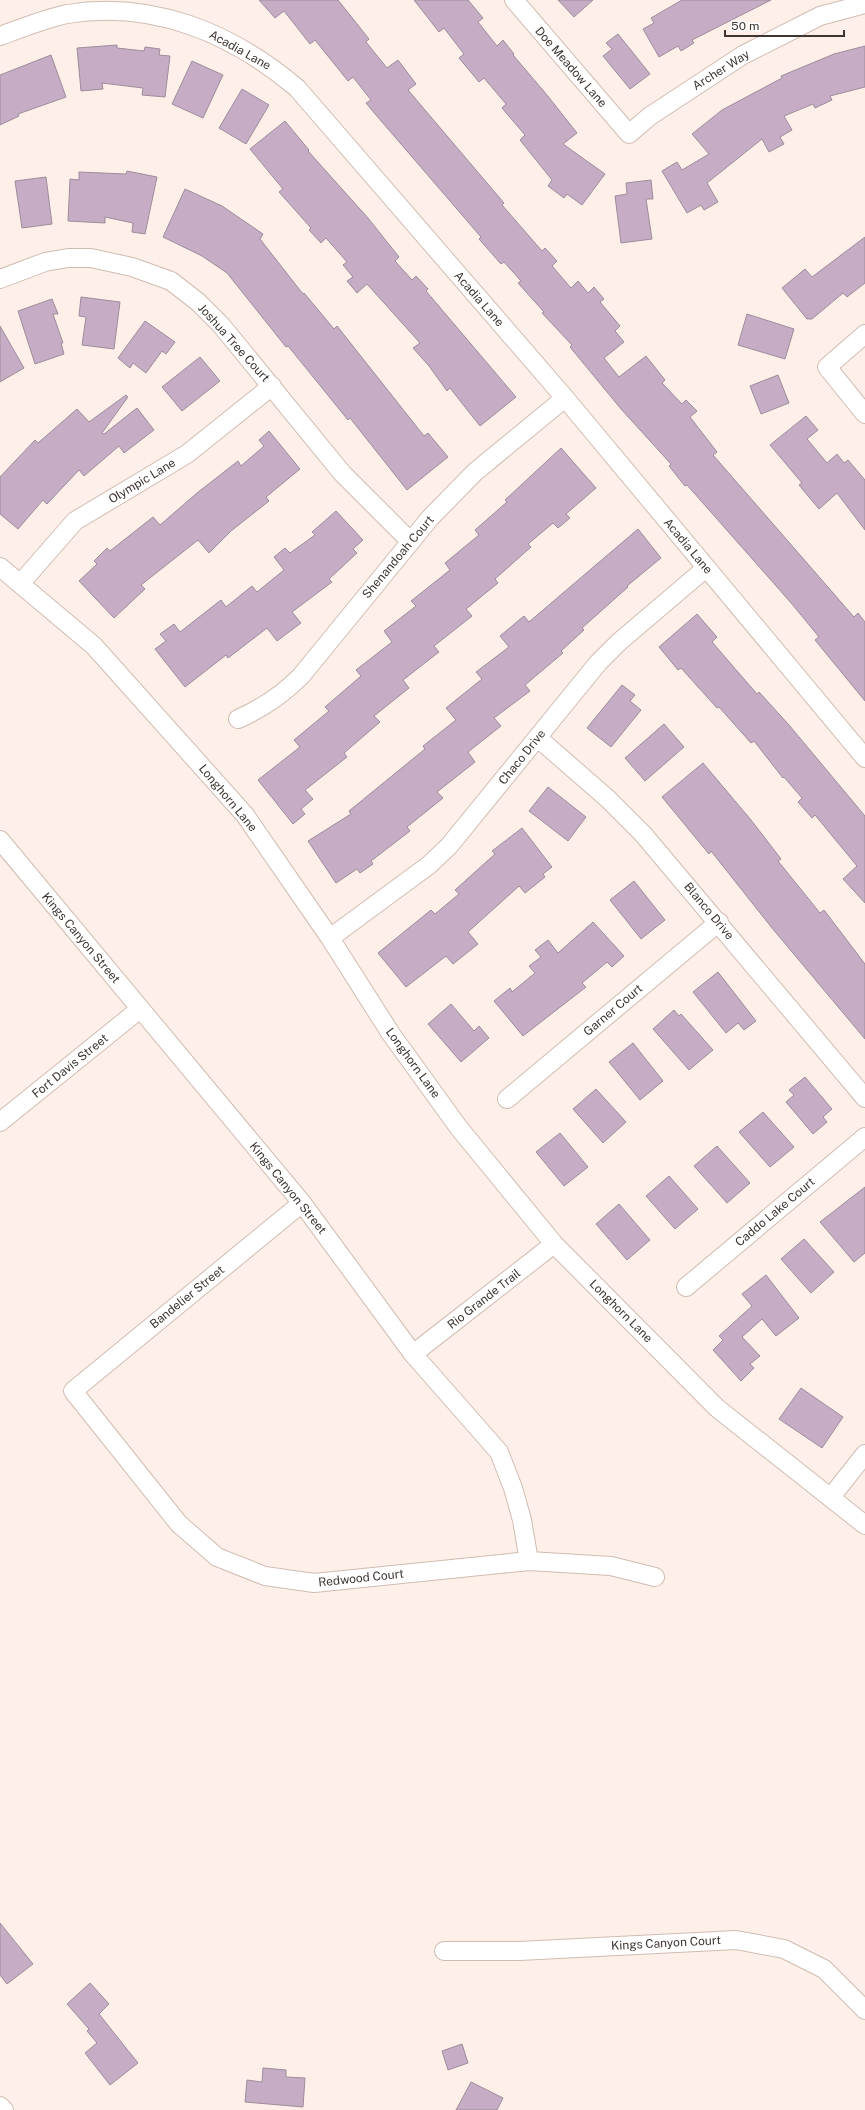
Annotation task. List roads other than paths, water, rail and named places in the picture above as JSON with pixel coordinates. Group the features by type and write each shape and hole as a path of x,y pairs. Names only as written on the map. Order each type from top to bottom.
{"street":[{"name":"Doe Meadow Lane","path":"514,0 629,134"},
{"name":"Archer Way","path":"629,134 650,116 743,55 820,16 865,4"},
{"name":"Acadia Lane","path":"0,36 34,23 68,14 157,7 179,19 240,47 270,65 297,88 565,398 865,758"},
{"name":"Joshua Tree Court","path":"0,279 45,262 68,258 91,258 132,267 171,281 198,302 221,325 342,473 411,542"},
{"path":"865,334 826,367 865,414"},
{"name":"Olympic Lane","path":"20,584 75,521 186,454 272,386"},
{"name":"Shenandoah Court","path":"238,719 260,710 283,694 301,676 385,571 430,518 475,472 565,398"},
{"name":"Longhorn Lane","path":"0,567 94,646 245,814 330,938 392,1034 459,1128 554,1244 717,1408 865,1525"},
{"name":"Chaco Drive","path":"330,938 429,865 449,846 598,663 619,642 706,568"},
{"name":"Blanco Drive","path":"538,738 628,818 719,922 865,1098"},
{"name":"Kings Canyon Street","path":"0,840 302,1203 413,1354 499,1452 513,1488 522,1520 529,1561"},
{"name":"Garner Court","path":"507,1099 719,922"},
{"name":"Fort Davis Street","path":"0,1122 140,1009"},
{"name":"Caddo Lake Court","path":"686,1287 865,1137"},
{"name":"Bandelier Street","path":"73,1391 302,1203"},
{"name":"Rio Grande Trail","path":"413,1354 554,1244"},
{"name":"Redwood Court","path":"73,1391 179,1524 217,1557 265,1576 314,1583 529,1561 610,1566 655,1577"},
{"path":"831,1497 865,1454"},
{"name":"Kings Canyon Court","path":"444,1951 519,1951 736,1940 784,1949 824,1968 865,2010"},
{"path":"0,2106 4,2110"}]}
